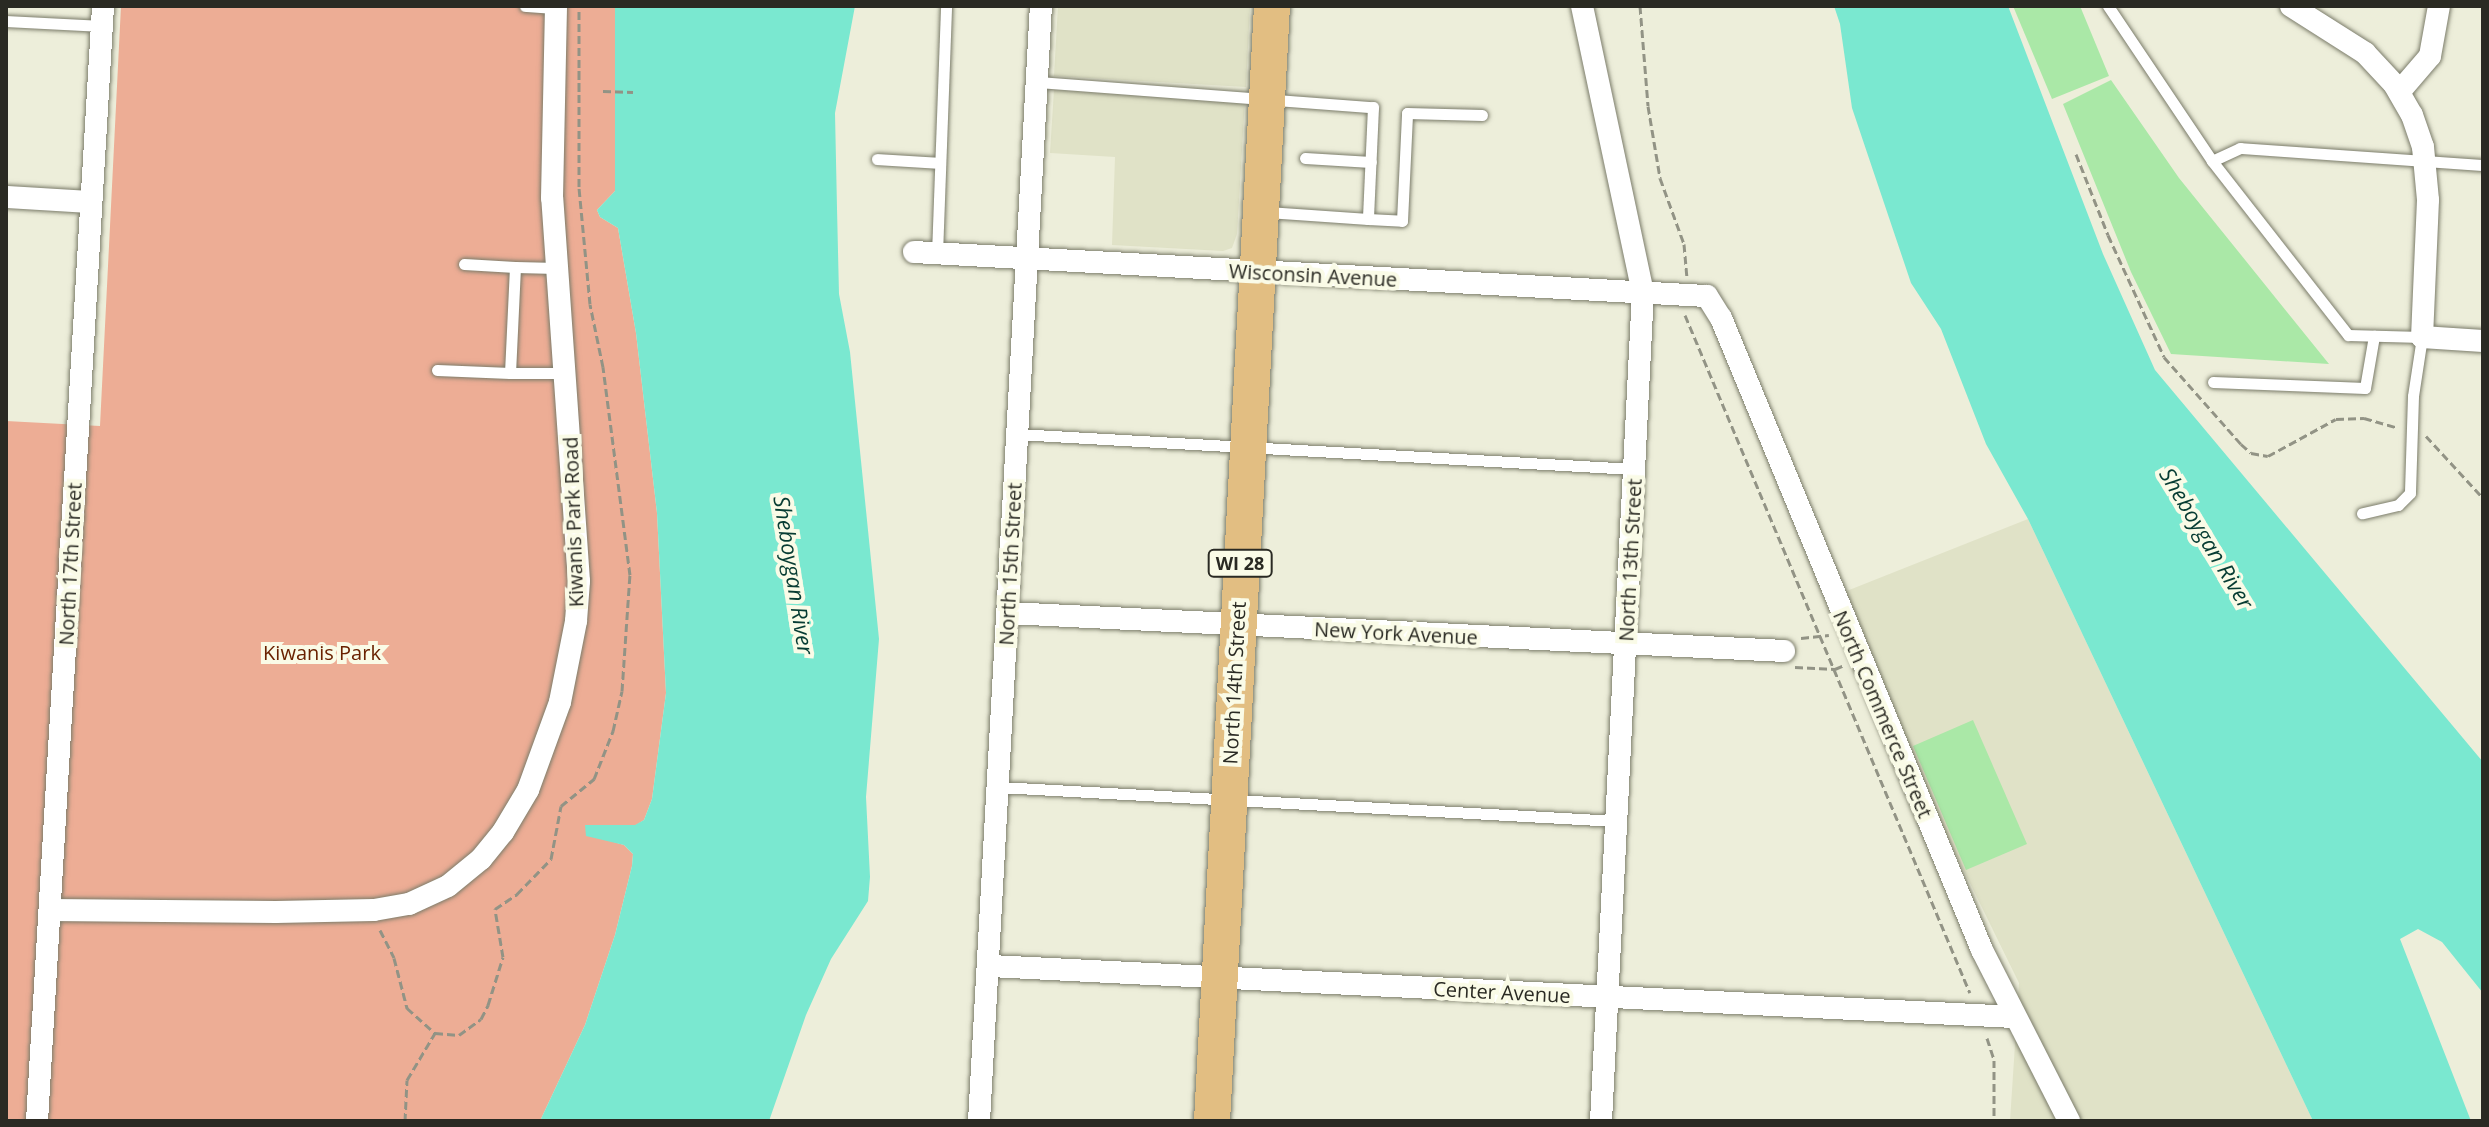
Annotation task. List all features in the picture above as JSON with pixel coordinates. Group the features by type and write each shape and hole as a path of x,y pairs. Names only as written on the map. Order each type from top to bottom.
{"main road":[{"name":"North 14th Street","path":"1212,1121 1272,6"}],"street":[{"name":"North 15th Street","path":"979,1121 1041,6"},
{"name":"North 13th Street","path":"1582,6 1643,292 1601,1121"},
{"path":"2291,6 2365,53 2400,91 2412,115 2426,162 2428,200 2422,337 2483,341"},
{"path":"2400,91 2413,80 2430,56 2439,6"},
{"name":"Kiwanis Park Road","path":"50,910 374,910 429,896 481,859 503,832 528,790 545,746 570,660 579,581 552,198 556,7"},
{"name":"North 17th Street","path":"37,1121 102,16"},
{"path":"6,197 91,202"},
{"name":"Wisconsin Avenue","path":"925,253 1686,293 1699,294 1711,300"},
{"name":"North Commerce Street","path":"1711,300 1859,657 2014,1017 2069,1121"},
{"name":"New York Avenue","path":"1008,613 1784,651"},
{"name":"Center Avenue","path":"990,966 2014,1017"}],"lane":[{"path":"525,6 556,7"},
{"path":"2108,6 2212,161 2348,335 2422,337 2413,390 2410,493 2398,505 2362,513"},
{"path":"925,253 940,163 946,7"},
{"path":"6,21 102,16"},
{"path":"1037,82 1373,107 1368,219"},
{"path":"1259,211 1402,221 1407,113 1482,115"},
{"path":"2212,161 2240,148 2483,165"},
{"path":"1305,158 1371,162"},
{"path":"877,159 940,163"},
{"path":"464,264 558,268"},
{"path":"510,373 515,267"},
{"path":"2213,382 2365,388 2374,336"},
{"path":"437,370 566,373"},
{"path":"1017,434 1634,469"},
{"path":"999,787 1617,821"}],"path":[{"path":"1640,6 1648,106 1660,178 1686,252 1685,321 1737,431 1979,1015 1994,1060 1994,1121"},
{"path":"603,91 633,92"},
{"path":"1847,628 1823,637 1782,638 1788,667 1835,669 1859,657"},
{"path":"374,910 394,958 407,1008 435,1033"}],"shaded area":[{"path":"1058,6 1250,6 1246,87 1054,76"},
{"path":"1054,90 1245,99 1237,234 1232,248 1223,251 1112,245 1115,157 1050,153"},
{"path":"2028,519 2313,1121 2010,1121 2019,983 1861,661 1834,596"}],"green space":[{"name":"Kiwanis Park","path":"121,6 615,6 615,191 597,210 600,217 618,228 636,333 657,513 666,693 652,799 644,820 636,825 585,825 607,840 624,845 633,854 632,866 615,935 585,1025 540,1121 6,1121 6,421 100,426"}],"water":[{"name":"Sheboygan River","path":"615,6 855,6 835,113 839,294 850,352 879,639 866,797 870,877 868,901 831,959 806,1015 769,1121 540,1121 585,1025 615,935 632,866 633,854 624,845 586,836 585,825 635,825 644,820 652,799 666,693 657,513 636,333 618,228 600,217 597,210 615,191"},
{"name":"Sheboygan River","path":"1834,6 2008,6 2103,254 2155,370 2483,762 2483,993 2442,942 2418,929 2400,939 2471,1121 2313,1121 2028,519 1986,444 1941,329 1911,283 1852,108 1840,24"}],"building":[{"path":"2013,6 2080,6 2109,76 2052,99"},
{"path":"2111,80 2179,178 2329,364 2171,354 2131,272 2063,104"},
{"path":"1973,720 2027,844 1966,870 1913,746"}]}
